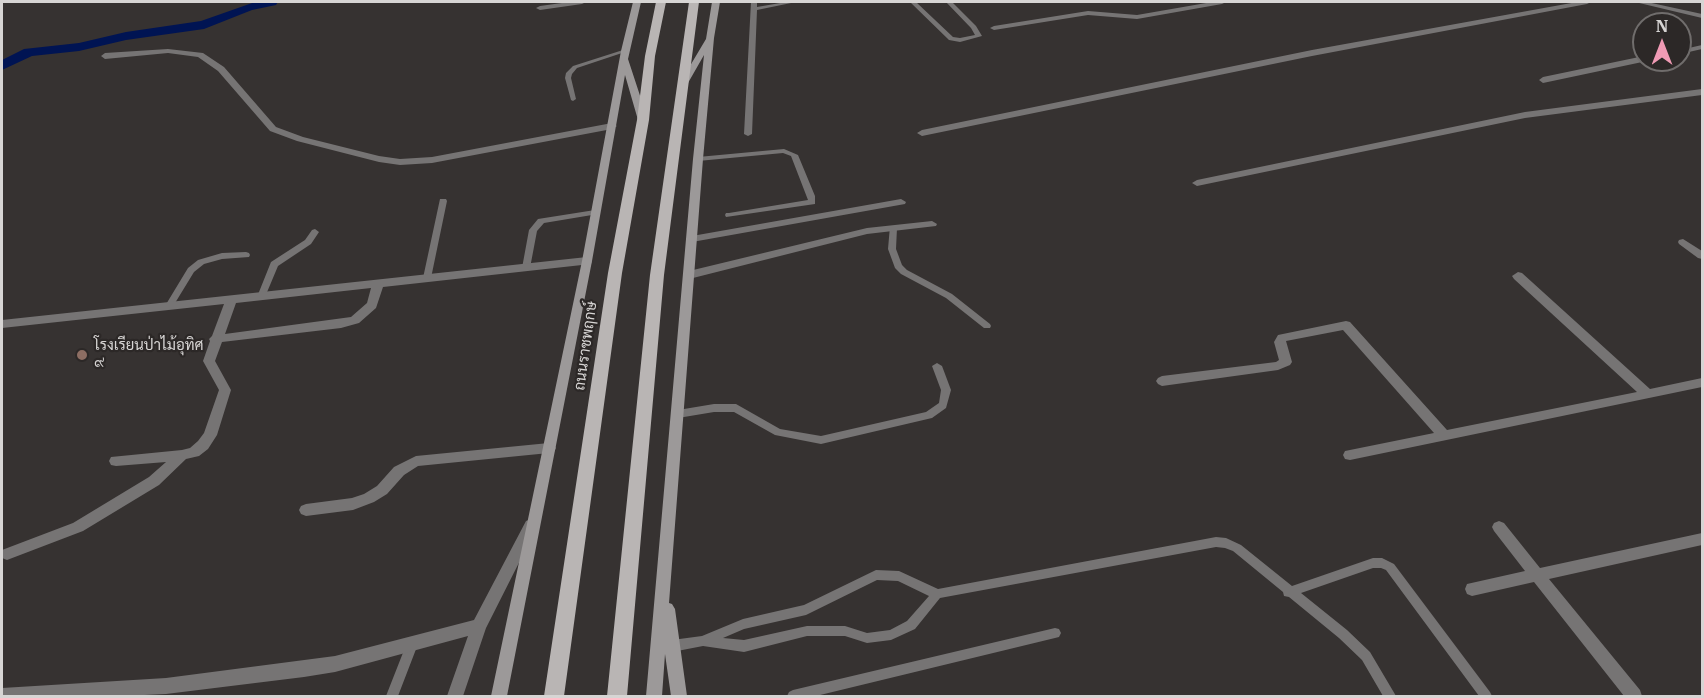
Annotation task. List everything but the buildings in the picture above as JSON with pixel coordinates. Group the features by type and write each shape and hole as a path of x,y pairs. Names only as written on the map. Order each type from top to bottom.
{"main road":[{"path":"499,696 637,2"},
{"name":"ถนนราชพฤกษ์","path":"554,696 615,273 643,120 650,56 661,2"},
{"path":"617,696 657,275 686,81 694,2"},
{"path":"654,696 698,159 710,38 718,2"},
{"path":"686,81 710,38"},
{"path":"625,56 643,120"},
{"path":"664,590 679,696"}],"street":[{"path":"540,8 582,2"},
{"path":"994,28 1088,13 1137,17 1222,2"},
{"path":"922,133 1357,44 1587,2"},
{"path":"1648,2 1702,16"},
{"path":"105,56 168,51 200,55 221,69 273,129 300,140 400,162 432,160 612,126"},
{"path":"1543,80 1632,61"},
{"path":"1197,183 1525,115 1702,92"},
{"path":"692,239 902,202"},
{"path":"690,275 820,244 844,236 932,224"},
{"path":"1683,242 1702,256"},
{"path":"2,324 587,261"},
{"path":"1518,276 1648,394"},
{"path":"215,339 341,324 355,320 372,305 378,284"},
{"path":"116,461 182,455 194,452 203,445 210,435 225,390 208,361 231,300"},
{"path":"1162,381 1278,366 1286,362 1280,342 1282,338 1346,325 1443,434"},
{"path":"1350,455 1443,434 1702,383"},
{"path":"306,510 353,504 369,498 382,490 399,471 416,461 549,448"},
{"path":"7,554 78,527 154,481 182,455"},
{"path":"455,696 479,626 535,516"},
{"path":"1499,527 1634,696"},
{"path":"1472,589 1700,542"},
{"path":"2,696 164,691 304,669 479,626"}],"lane":[{"path":"748,134 754,5 793,2"},
{"path":"913,2 951,39 960,40 979,36 974,27 949,2"},
{"path":"573,99 569,73 583,63 625,56"},
{"path":"698,159 784,151 794,155 812,202 729,215"},
{"path":"427,278 443,201"},
{"path":"526,268 533,230 541,221 595,212"},
{"path":"893,228 891,249 898,266 904,272 949,296 987,326"},
{"path":"261,297 274,264 308,242 315,232"},
{"path":"169,306 190,270 201,262 222,256 246,255"},
{"path":"678,414 714,408 736,408 778,432 821,440 929,415 943,405 946,390 937,366"},
{"path":"672,646 703,641 743,624 806,610 876,575 899,576 937,594 1216,542 1237,548 1288,592 1343,634 1366,656 1390,696"},
{"path":"1288,592 1373,563 1382,563 1390,567 1486,696"},
{"path":"703,641 744,646 807,632 845,631 867,638 891,635 911,625 937,594"},
{"path":"793,696 1055,633"},
{"path":"392,696 412,644"}],"waterway":[{"path":"2,66 29,52 79,47 126,36 204,25 248,7 271,2"}],"place":[{"name":"โรงเรียนป่าไม้อุทิศ ๙","path":"82,355"}]}
